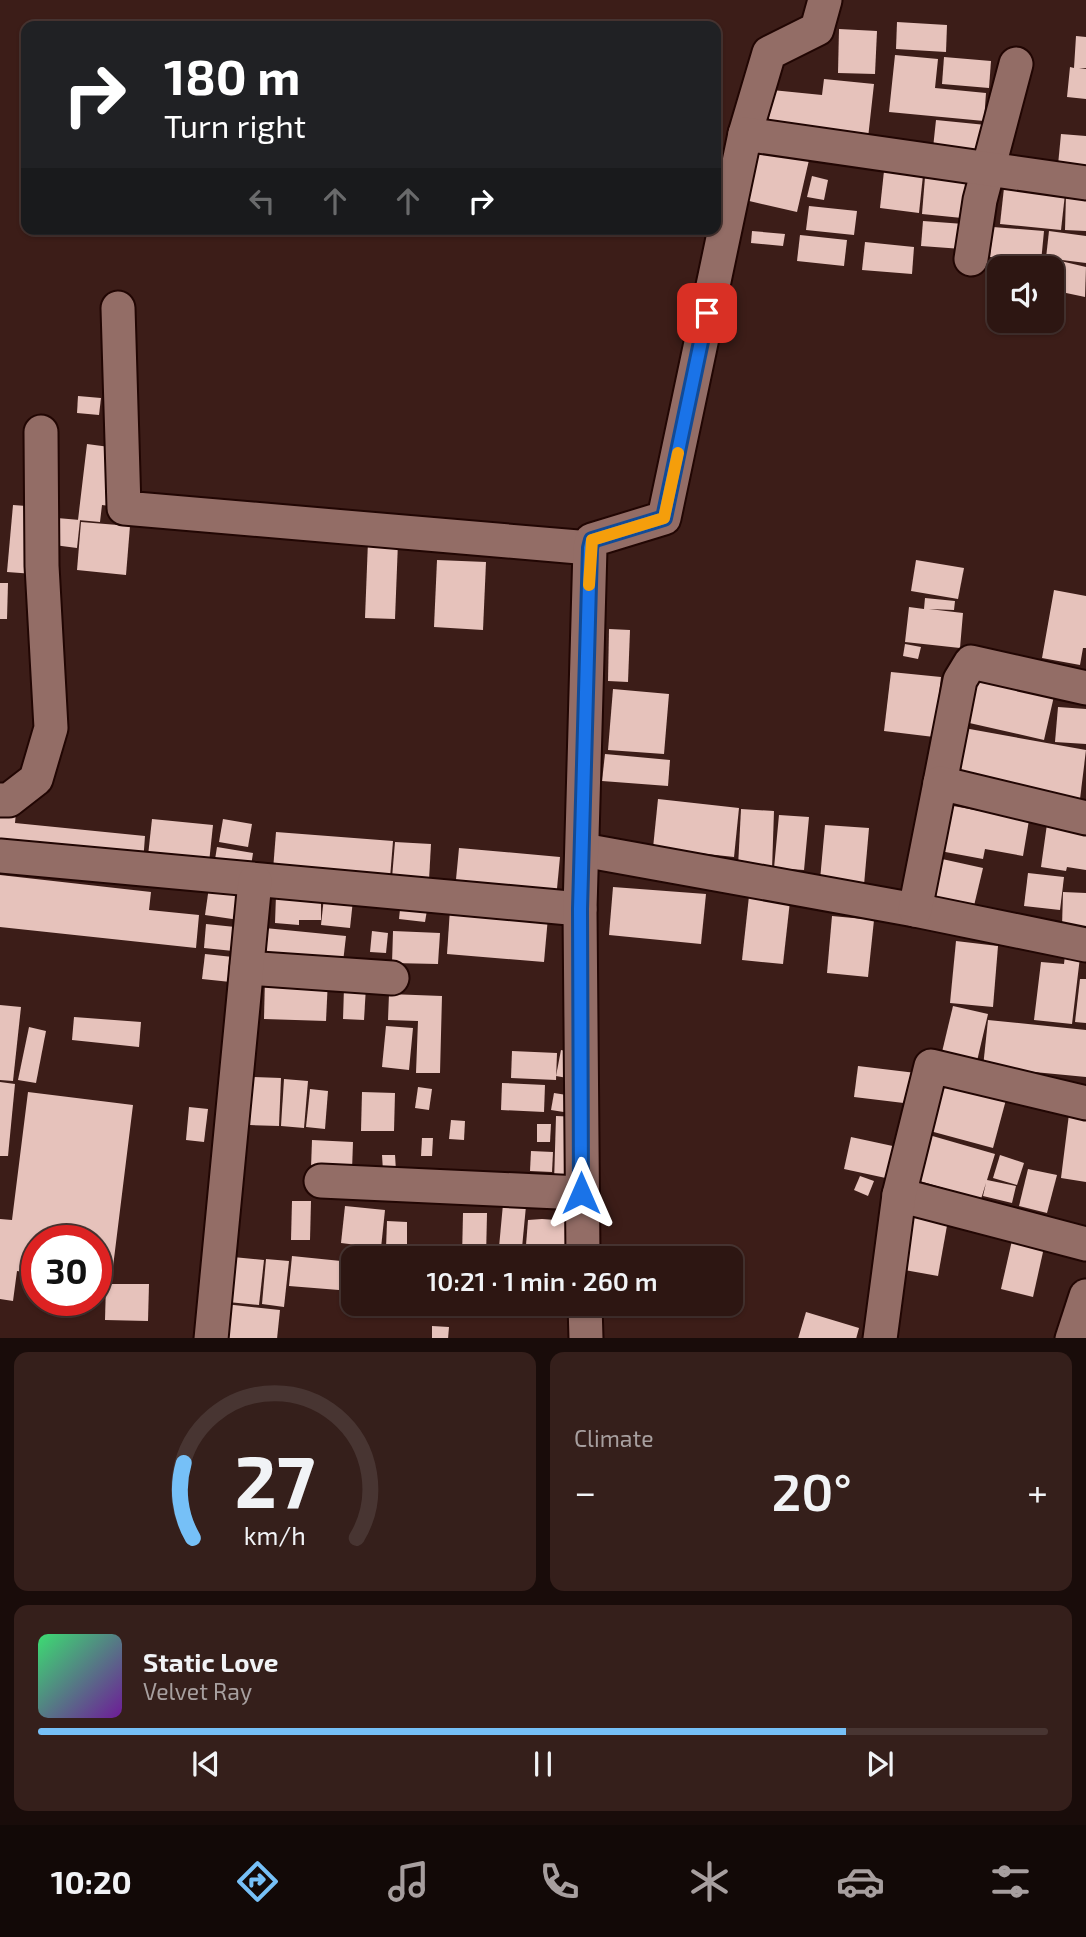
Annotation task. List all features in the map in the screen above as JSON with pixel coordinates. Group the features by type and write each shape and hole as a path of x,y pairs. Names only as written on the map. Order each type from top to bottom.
{"street":[{"path":"583,1246 580,909 590,548 592,540 664,518 745,134 769,53 817,29 825,0"},
{"path":"971,260 980,200 1016,64"},
{"path":"745,134 1086,183"},
{"path":"118,308 124,508 590,548"},
{"path":"0,800 9,800 36,779 51,728 42,566 41,432"},
{"path":"915,910 960,680 971,662 1086,688"},
{"path":"940,783 1086,818"},
{"path":"583,850 915,910 1086,945"},
{"path":"0,856 580,909"},
{"path":"211,1338 255,881"},
{"path":"247,968 393,978"},
{"path":"880,1338 899,1195 931,1066 1086,1103"},
{"path":"321,1181 581,1193"},
{"path":"899,1195 1086,1244"},
{"path":"1072,1338 1086,1296"},
{"path":"585,1316 586,1338"}],"building":[{"path":"897,22 947,25 946,52 896,49"},
{"path":"839,29 877,31 875,74 838,73"},
{"path":"1076,36 1086,37 1086,68 1079,68 1086,69 1086,99 1067,97 1070,67 1074,68"},
{"path":"895,55 938,59 935,88 986,93 984,121 889,112"},
{"path":"944,57 991,61 989,88 942,84"},
{"path":"824,79 874,84 868,138 768,127 772,90 822,95"},
{"path":"988,99 994,99 987,154 933,148 936,120 986,125"},
{"path":"1061,134 1086,136 1086,168 1058,165"},
{"path":"757,148 809,160 797,212 745,200"},
{"path":"884,171 923,175 919,213 880,208"},
{"path":"812,176 828,180 824,200 807,197"},
{"path":"925,177 975,182 972,219 922,214"},
{"path":"1004,188 1065,194 1061,230 1000,224"},
{"path":"1066,195 1086,195 1086,231 1065,230"},
{"path":"809,206 857,211 854,235 806,230"},
{"path":"923,221 964,224 962,249 921,246"},
{"path":"993,227 1044,231 1042,256 990,256"},
{"path":"752,231 785,234 783,246 751,243"},
{"path":"1049,231 1086,236 1086,263 1064,260 1064,256 1046,256"},
{"path":"800,235 847,240 844,266 797,261"},
{"path":"865,242 914,247 912,274 862,270"},
{"path":"1064,262 1086,267 1085,297 1064,293"},
{"path":"78,396 101,398 99,415 77,413"},
{"path":"87,444 117,448 110,506 102,505 100,522 78,520"},
{"path":"13,505 40,507 34,574 7,572"},
{"path":"57,518 80,520 77,548 54,545"},
{"path":"81,522 130,526 126,575 77,570"},
{"path":"368,541 398,542 395,619 365,618"},
{"path":"437,560 486,562 483,630 434,627"},
{"path":"916,560 964,568 958,599 911,591"},
{"path":"0,583 8,583 7,619 0,619"},
{"path":"1054,590 1086,596 1086,648 1083,648 1080,665 1042,658"},
{"path":"925,598 955,601 954,610 929,609 963,613 960,648 905,642 909,607 924,609"},
{"path":"609,629 630,630 628,682 608,681"},
{"path":"905,644 921,647 918,659 903,656"},
{"path":"891,672 941,677 934,737 884,731"},
{"path":"975,678 1054,696 1044,740 965,722"},
{"path":"613,689 669,694 664,754 608,750"},
{"path":"1058,707 1086,709 1086,744 1055,742"},
{"path":"964,728 1086,750 1080,799 955,776"},
{"path":"605,754 670,760 668,786 602,781"},
{"path":"658,799 739,808 734,857 653,848"},
{"path":"948,805 1029,820 1023,856 985,849 983,859 940,851"},
{"path":"741,809 774,811 772,869 738,867"},
{"path":"0,811 16,812 15,823 145,836 143,863 0,849"},
{"path":"779,815 809,817 804,870 774,868"},
{"path":"152,819 213,825 208,872 147,865"},
{"path":"223,819 252,824 248,847 219,842"},
{"path":"1047,824 1086,834 1086,870 1067,867 1066,871 1041,867"},
{"path":"825,825 869,828 864,885 820,880"},
{"path":"276,832 393,841 390,878 273,870"},
{"path":"395,842 431,844 429,880 392,878"},
{"path":"217,847 253,853 249,879 213,872"},
{"path":"459,848 560,857 556,899 455,890"},
{"path":"942,859 983,868 973,910 933,900"},
{"path":"1028,873 1064,877 1060,910 1024,906"},
{"path":"0,875 151,892 149,910 199,915 196,948 0,927"},
{"path":"209,887 250,893 246,921 205,915"},
{"path":"613,887 706,894 701,944 609,935"},
{"path":"1063,892 1086,893 1086,928 1062,927"},
{"path":"276,895 321,897 321,920 299,920 299,925 275,923"},
{"path":"749,896 790,901 783,964 742,960"},
{"path":"324,897 353,900 350,928 321,925"},
{"path":"401,900 428,904 425,922 399,919"},
{"path":"450,909 548,917 544,962 447,954"},
{"path":"832,916 874,920 868,977 827,973"},
{"path":"206,924 245,928 243,952 204,948"},
{"path":"265,928 346,936 342,971 261,963"},
{"path":"372,931 388,933 386,953 370,952"},
{"path":"393,931 440,933 438,964 392,963"},
{"path":"956,941 998,946 993,1007 950,1003"},
{"path":"205,954 242,958 240,983 202,979"},
{"path":"1065,955 1080,957 1072,1024 1034,1020 1041,962 1064,964"},
{"path":"265,977 328,979 326,1021 264,1019"},
{"path":"1080,979 1086,979 1086,1023 1075,1022"},
{"path":"344,987 366,987 364,1020 343,1019"},
{"path":"389,994 442,996 440,1073 416,1073 418,1021 388,1020"},
{"path":"0,1005 21,1007 13,1081 0,1080"},
{"path":"953,1006 988,1014 977,1061 942,1052"},
{"path":"74,1017 141,1022 139,1047 72,1040"},
{"path":"988,1020 1086,1030 1086,1077 983,1067"},
{"path":"386,1026 413,1028 409,1070 382,1067"},
{"path":"29,1027 46,1031 36,1083 18,1080"},
{"path":"561,1050 577,1053 573,1079 556,1076"},
{"path":"512,1051 557,1053 556,1080 511,1078"},
{"path":"858,1066 916,1073 912,1104 854,1097"},
{"path":"251,1077 281,1078 279,1126 250,1125"},
{"path":"284,1079 308,1081 304,1128 281,1126"},
{"path":"945,1079 1007,1096 993,1148 930,1131"},
{"path":"0,1082 15,1084 8,1156 0,1156"},
{"path":"502,1083 545,1085 544,1112 501,1110"},
{"path":"418,1087 432,1089 429,1110 415,1108"},
{"path":"310,1089 328,1091 325,1129 306,1127"},
{"path":"28,1092 133,1105 112,1275 112,1225 21,1225 21,1272 17,1271 13,1301 0,1299 0,1219 12,1220"},
{"path":"362,1092 395,1093 394,1131 361,1131"},
{"path":"554,1093 573,1096 570,1113 551,1110"},
{"path":"1070,1106 1086,1108 1086,1182 1061,1178"},
{"path":"189,1107 208,1109 204,1142 186,1140"},
{"path":"556,1116 578,1117 576,1184 554,1183"},
{"path":"451,1120 465,1121 464,1140 449,1139"},
{"path":"537,1124 551,1124 550,1142 537,1142"},
{"path":"929,1135 995,1154 987,1180 1016,1186 1012,1203 983,1196 986,1183 981,1199 916,1180"},
{"path":"851,1137 902,1148 895,1180 844,1169"},
{"path":"422,1138 433,1138 432,1156 421,1156"},
{"path":"312,1140 353,1142 352,1170 311,1168"},
{"path":"531,1151 553,1152 552,1172 530,1171"},
{"path":"382,1155 395,1155 396,1171 383,1171"},
{"path":"1000,1155 1024,1163 1017,1185 993,1178"},
{"path":"1028,1169 1057,1175 1047,1213 1019,1206"},
{"path":"860,1176 874,1181 868,1196 854,1190"},
{"path":"292,1201 311,1201 310,1240 291,1240"},
{"path":"503,1204 526,1206 522,1246 499,1246"},
{"path":"345,1206 385,1210 381,1246 341,1243"},
{"path":"463,1213 487,1213 486,1246 462,1246"},
{"path":"909,1213 948,1220 938,1276 899,1269"},
{"path":"528,1220 570,1221 568,1246 526,1246"},
{"path":"387,1221 407,1222 407,1246 386,1246"},
{"path":"1013,1236 1045,1243 1033,1297 1001,1289"},
{"path":"292,1256 341,1261 339,1290 289,1286"},
{"path":"233,1257 264,1260 259,1305 228,1302"},
{"path":"266,1259 289,1261 284,1307 262,1304"},
{"path":"112,1284 149,1284 148,1321 105,1320 105,1316 112,1316"},
{"path":"225,1304 280,1310 277,1338 221,1338"},
{"path":"806,1312 859,1328 856,1338 798,1338"},
{"path":"432,1326 449,1327 448,1338 432,1338"}],"slow traffic":[{"path":"589,585 592,540 664,518 678,453"}],"route":[{"path":"581,1193 580,909 590,548 592,540 664,518 707,313"}]}
